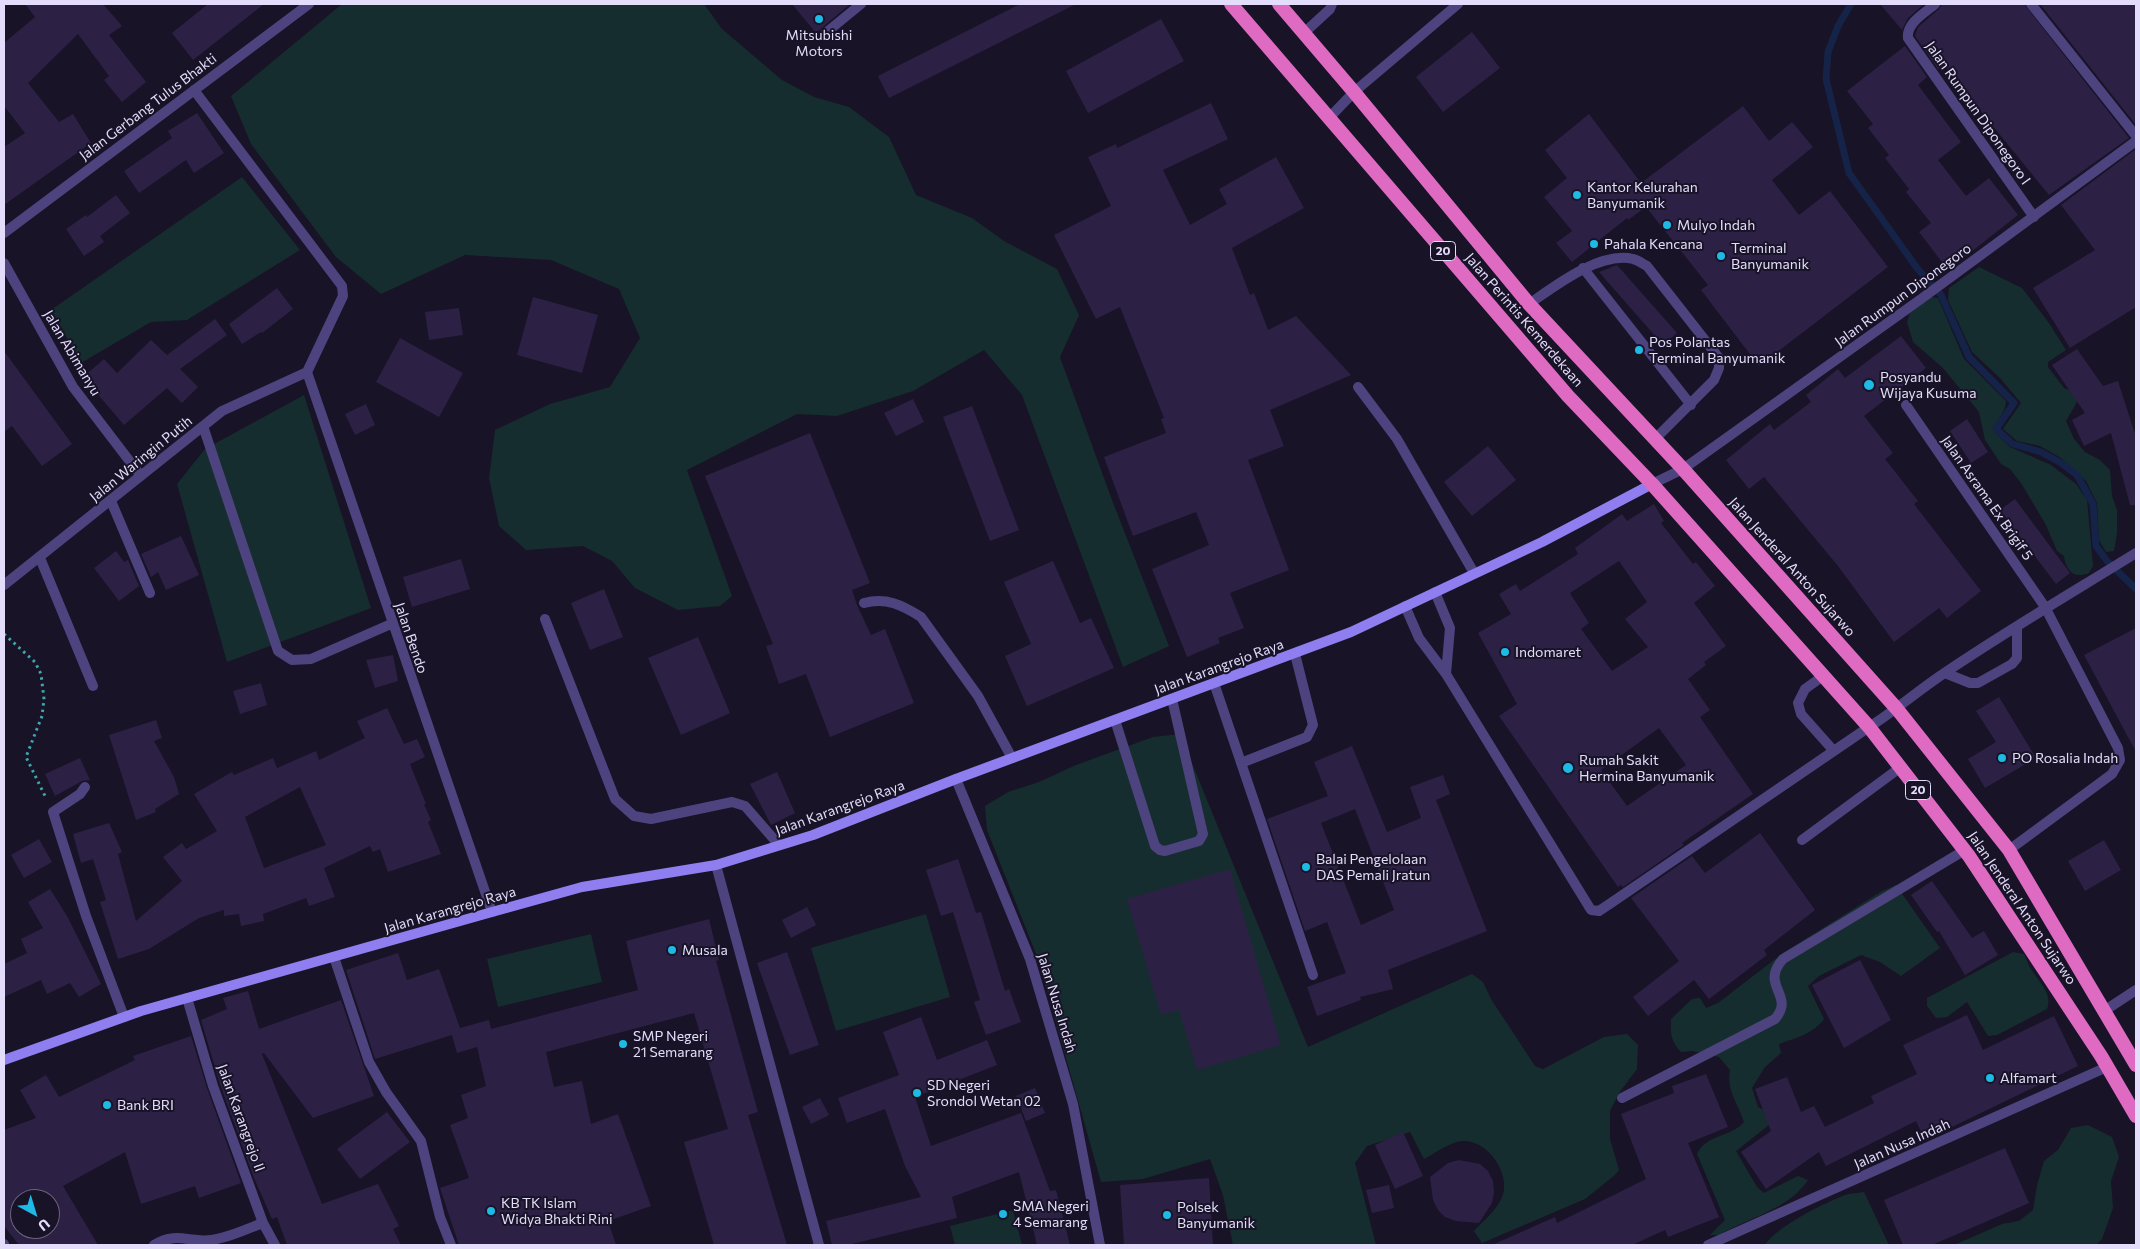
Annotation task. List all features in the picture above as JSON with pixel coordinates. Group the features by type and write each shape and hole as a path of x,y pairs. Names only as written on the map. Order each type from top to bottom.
{"highway":[{"name":"Jalan Perintis Kemerdekaan","path":"1231,4 1568,396 1656,489"},
{"name":"Jalan Perintis Kemerdekaan","path":"1279,4 1529,304 1683,469"},
{"name":"Jalan Jenderal Anton Sujarwo","path":"1683,469 1897,709 2009,850 2136,1066"},
{"name":"Jalan Jenderal Anton Sujarwo","path":"1656,489 1869,727 1965,850 2108,1067 2136,1116"}],"main road":[{"name":"Jalan Karangrejo Raya","path":"4,1060 124,1017 492,912 582,887 716,865 813,835 956,779 1351,632 1656,489"}],"street":[{"path":"822,36 861,4"},
{"path":"1304,33 1330,9 1332,4"},
{"path":"1329,118 1354,92 1458,4"},
{"name":"Jalan Rumpun Diponegoro I","path":"1935,4 1912,24 1908,30 1908,38 2034,217"},
{"path":"2031,4 2136,136"},
{"name":"Jalan Gerbang Tulus Bhakti","path":"4,233 302,6"},
{"path":"194,90 342,286 343,296 307,372"},
{"name":"Jalan Rumpun Diponegoro","path":"1656,489 1921,300 2136,142"},
{"path":"1529,304 1583,268 1616,259 1633,259 1647,266 1719,358 1719,368 1714,380 1655,439"},
{"name":"Jalan Abimanyu","path":"4,263 73,387 141,476"},
{"path":"1583,268 1691,405"},
{"name":"Jalan Waringin Putih","path":"4,585 222,411 307,372"},
{"name":"Jalan Bendo","path":"307,372 391,624 492,912"},
{"path":"1358,387 1397,439 1474,573"},
{"name":"Jalan Asrama Ex Brigif 5","path":"1906,405 2045,607 2118,748 2120,760 2112,774 2009,850"},
{"path":"203,426 278,651 292,660 311,659 391,624"},
{"path":"111,501 150,593"},
{"path":"1405,606 1419,638 1446,674 1591,910 1599,911 1832,750 1897,709 1945,673 2045,607 2136,552"},
{"path":"40,558 93,686"},
{"path":"1435,592 1450,628 1446,674"},
{"path":"864,603 885,600 908,608 921,617 978,696 1012,758"},
{"path":"545,619 615,799 634,816 652,819 732,802 746,806 779,845"},
{"path":"1945,673 1970,683 1978,683 2012,664 2017,658 2017,627"},
{"path":"1241,762 1307,737 1311,732 1313,725 1294,654"},
{"path":"1823,676 1805,689 1798,703 1801,714 1832,750"},
{"path":"1214,683 1313,975"},
{"path":"1115,720 1155,846 1165,851 1199,841 1203,834 1172,699"},
{"path":"1802,840 1901,767"},
{"name":"Jalan Nusa Indah","path":"956,779 1030,960 1073,1104 1100,1245"},
{"path":"86,786 80,794 53,812 86,916 124,1017"},
{"path":"1622,1098 1775,1019 1782,1011 1783,1005 1773,977 1775,968 1783,959 1965,850"},
{"path":"716,865 819,1245"},
{"path":"334,957 370,1062 386,1092 421,1141 440,1217 451,1245"},
{"path":"2104,1011 2136,990"},
{"name":"Jalan Karangrejo II","path":"187,998 213,1086 263,1223 275,1245"},
{"name":"Jalan Nusa Indah","path":"1708,1245 2108,1067"},
{"path":"154,1245 163,1240 178,1237 208,1241 224,1238 263,1223"}],"path":[{"path":"4,634 35,662 41,674 42,716 26,758 53,812"}],"green space":[{"path":"342,4 704,4 722,29 782,80 814,97 849,107 889,137 916,195 972,218 1004,241 1057,269 1079,315 1060,357 1112,500 1169,646 1123,667 1022,395 984,350 913,391 837,416 797,414 687,470 732,596 720,606 678,610 635,588 612,561 583,546 526,550 499,526 489,478 495,430 550,404 610,387 640,338 619,289 551,260 465,255 381,294 336,257 251,144 231,96"},
{"path":"242,177 300,250 187,320 151,322 81,363 51,310"},
{"path":"1979,267 2022,288 2049,323 2066,350 2048,362 2048,367 2064,388 2075,392 2077,402 2066,421 2074,439 2085,452 2100,460 2110,470 2112,496 2117,510 2117,533 2114,551 2106,552 2099,540 2097,503 2086,481 2061,458 2040,446 2017,441 2003,429 2021,403 2000,378 1972,352 1948,300 1949,288"},
{"path":"1931,297 1938,298 1964,359 2006,401 1994,431 2010,447 2051,465 2076,484 2087,500 2093,566 2089,573 2079,575 2069,570 2064,556 2057,551 2046,525 2021,483 2010,469 2001,464 1985,440 1979,412 1943,368 1913,342 1907,322 1910,313"},
{"path":"304,395 371,608 227,662 177,484 205,449"},
{"path":"1180,734 1308,1047 1472,974 1483,982 1491,999 1535,1066 1543,1069 1604,1037 1627,1034 1638,1045 1637,1069 1619,1093 1610,1111 1610,1139 1619,1170 1615,1175 1585,1199 1482,1243 1474,1231 1501,1200 1504,1186 1500,1167 1488,1151 1480,1145 1462,1141 1447,1146 1424,1159 1410,1132 1367,1146 1355,1163 1376,1245 1233,1245 1223,1195 1210,1159 1143,1179 1101,1182 1038,959 987,830 985,806 1008,792 1039,782 1076,765 1153,737"},
{"path":"1896,885 1940,948 1901,976 1880,962 1861,955 1819,976 1808,986 1824,1019 1809,1032 1779,1044 1781,1053 1765,1067 1752,1088 1758,1107 1779,1117 1736,1151 1757,1187 1764,1193 1798,1176 1808,1180 1800,1190 1779,1206 1719,1235 1710,1235 1725,1220 1697,1154 1706,1143 1733,1131 1744,1122 1731,1090 1730,1070 1719,1057 1692,1051 1681,1052 1675,1045 1672,1037 1671,1019 1692,999 1700,998 1706,1008 1718,1003 1783,953 1882,891"},
{"path":"926,914 950,997 836,1031 811,948"},
{"path":"591,934 602,982 498,1007 487,959"},
{"path":"2013,952 2024,954 2030,968 2047,994 2047,1009 1997,1035 1988,1036 1967,1002 1947,1017 1936,1018 1927,1006 1927,998"},
{"path":"2088,1125 2112,1137 2119,1157 2111,1181 2113,1208 2102,1239 2096,1245 1954,1245 2002,1224 2019,1221 2033,1210 2037,1185 2044,1161 2058,1150 2071,1128"},
{"path":"1864,1192 1889,1245 1765,1245 1779,1231 1813,1210 1845,1195"},
{"path":"1013,1210 1022,1245 955,1245 950,1226"}],"building":[{"path":"25,4 103,4 122,26 109,35 146,82 122,102 104,80 109,76 78,34 28,83 59,122 73,114 91,143 4,205 4,147 25,133 4,106 4,43 35,17"},
{"path":"208,4 264,4 193,60 172,33"},
{"name":"Mitsubishi Motors","path":"792,4 850,4 816,33"},
{"path":"1020,4 1076,4 889,98 878,76"},
{"path":"1880,4 1924,4 1908,18 1902,30"},
{"path":"1942,4 2024,4 2129,138 2049,195 1943,65 1938,69 1915,36 1918,27 1939,9"},
{"path":"2040,4 2136,4 2136,125"},
{"path":"1161,19 1184,61 1088,113 1066,71"},
{"path":"1472,32 1500,68 1443,112 1416,77"},
{"path":"1905,46 1927,77 1918,85 1961,142 1938,160 1966,196 1989,178 2018,215 1948,270 1919,232 1931,223 1906,192 1909,189 1885,158 1889,155 1868,128 1873,124 1847,91"},
{"path":"1211,103 1228,139 1163,170 1190,225 1227,204 1219,189 1276,157 1304,208 1232,248 1250,295 1254,293 1268,330 1296,316 1351,375 1270,410 1284,446 1248,460 1289,570 1230,593 1244,628 1218,638 1220,643 1187,657 1152,569 1209,545 1196,512 1133,536 1104,457 1166,433 1161,419 1164,418 1120,307 1096,319 1054,235 1111,206 1088,157 1116,144 1117,148"},
{"path":"1743,106 1769,141 1792,122 1813,147 1772,180 1799,215 1830,191 1888,267 1759,366 1701,290 1708,285 1646,207 1628,220 1627,218 1572,262 1556,243 1572,231 1544,197 1567,178 1545,150 1589,114 1641,183"},
{"path":"197,113 224,153 194,173 186,160 139,193 124,171 172,138 168,131"},
{"path":"2136,149 2136,307 2070,348 2033,288 2095,250 2061,205"},
{"path":"116,195 130,213 100,236 104,242 84,256 66,229 86,215 87,217"},
{"path":"1617,265 1677,333 1663,345 1599,272"},
{"path":"277,288 293,309 262,333 242,344 229,324"},
{"path":"533,297 598,315 582,373 517,355"},
{"path":"459,308 463,335 429,340 425,312"},
{"path":"215,319 227,335 180,369 198,387 182,403 167,388 124,425 83,377 104,359 117,373 151,340 167,355"},
{"path":"1901,336 1926,368 1864,416 1893,453 1885,459 1918,501 1914,504 1981,591 1947,618 1939,608 1894,642 1838,566 1764,477 1749,489 1726,460 1770,424 1774,430 1811,402 1806,395 1838,369 1845,378"},
{"path":"400,338 463,373 439,417 376,382"},
{"path":"2077,349 2103,386 2118,381 2136,437 2136,505 2130,505 2111,433 2084,446 2072,420 2085,413 2052,365"},
{"path":"4,351 72,444 42,466 12,426 4,432"},
{"path":"913,399 924,422 896,436 884,413"},
{"path":"366,404 375,425 355,435 345,414"},
{"path":"972,406 1019,530 990,541 943,417"},
{"path":"1967,419 1988,452 1971,463 1950,431"},
{"path":"810,433 870,583 852,590 857,605 871,635 885,629 914,703 830,737 806,674 779,684 766,646 773,644 705,476"},
{"path":"1488,446 1516,480 1472,516 1444,482"},
{"path":"2015,499 2070,573 2056,584 2000,510"},
{"path":"1654,504 1664,521 1661,523 1693,564 1696,562 1715,586 1694,603 1726,646 1704,662 1706,665 1688,679 1710,710 1700,717 1753,794 1682,843 1684,845 1623,887 1621,885 1618,887 1499,716 1517,704 1478,633 1511,614 1499,594 1516,584 1520,591 1578,554 1575,548 1622,514 1627,521","holes":["1619,561 1647,602 1625,619 1648,647 1612,671 1581,629 1589,623 1570,593","1659,728 1686,765 1627,806 1601,770"]},
{"path":"181,536 199,575 166,590 158,572 151,577 141,554"},
{"path":"116,551 124,562 128,560 139,586 119,601 94,568"},
{"path":"461,559 470,589 412,607 403,577"},
{"path":"1053,561 1080,623 1091,618 1114,668 1027,706 1005,656 1031,644 1004,582"},
{"path":"604,589 623,637 590,650 571,603"},
{"path":"2136,628 2136,752 2084,655"},
{"path":"698,637 730,713 681,735 648,658"},
{"path":"393,655 398,681 375,688 366,660"},
{"path":"261,683 267,705 240,714 233,691"},
{"name":"PO Rosalia Indah","path":"1999,697 2036,758 1985,788 1968,759 1996,742 1976,711"},
{"path":"387,708 404,744 417,739 425,757 410,764 426,804 424,804 431,820 428,822 441,854 388,872 380,849 373,852 370,846 324,868 335,897 309,906 306,898 263,914 264,921 241,926 239,914 224,916 224,910 199,918 149,949 118,959 100,902 106,900 93,859 81,863 73,834 109,823 122,852 118,854 136,921 182,881 163,857 182,843 186,849 217,831 194,794 232,772 234,775 273,758 277,768 316,751 319,760 365,738 357,721","holes":["300,787 326,845 264,868 245,817"]},
{"path":"156,720 162,738 154,741 174,777 179,794 155,809 156,812 136,820 109,735"},
{"path":"1352,746 1387,832 1421,818 1410,787 1443,775 1450,794 1436,800 1487,931 1388,970 1393,989 1360,997 1361,1000 1317,1016 1307,987 1346,973 1327,922 1305,931 1267,819 1328,796 1314,762","holes":["1355,809 1394,910 1361,925 1321,823"]},
{"path":"80,758 90,780 82,781 55,796 45,774"},
{"path":"777,772 795,813 771,825 750,784"},
{"path":"1760,833 1815,910 1764,950 1767,955 1709,999 1694,980 1648,1016 1633,997 1679,961 1631,898 1692,856 1705,873"},
{"path":"39,839 52,862 24,878 11,855"},
{"path":"2104,840 2121,870 2085,891 2068,861"},
{"path":"958,859 976,913 981,912 1005,991 1009,989 1021,1022 986,1035 974,1002 980,1000 953,912 941,916 926,870"},
{"path":"1230,869 1281,1045 1197,1070 1179,1010 1161,1015 1127,899"},
{"path":"1932,881 1972,938 1984,931 1998,955 1965,975 1939,931 1937,932 1911,895"},
{"path":"50,889 67,916 101,984 79,997 70,983 47,994 41,980 4,997 4,964 27,953 21,939 43,928 28,902"},
{"path":"807,907 816,925 791,938 782,920"},
{"path":"709,919 719,960 716,961 758,1112 748,1115 787,1245 714,1245 684,1142 728,1129 694,1013 546,1052 554,1087 582,1081 591,1124 618,1114 651,1206 608,1221 616,1245 459,1245 440,1188 469,1178 450,1125 468,1118 461,1095 486,1086 477,1047 457,1053 452,1035 375,1059 346,970 398,953 407,980 439,969 460,1028 489,1020 491,1029 638,990 626,941"},
{"path":"787,952 819,1045 790,1055 757,963"},
{"path":"1860,960 1891,1020 1844,1048 1812,985"},
{"path":"248,991 259,1029 341,1000 374,1096 313,1118 264,1053 262,1054 322,1204 378,1184 399,1226 393,1229 401,1245 287,1245 277,1217 272,1219 254,1178 220,1084 201,1020 227,1009 223,998"},
{"path":"1967,1015 1983,1050 2054,1016 2078,1066 1925,1140 1916,1121 1826,1166 1819,1152 1766,1189 1741,1152 1771,1131 1755,1089 1787,1077 1801,1112 1814,1106 1825,1127 1874,1103 1871,1096 1917,1074 1903,1045"},
{"path":"921,1017 937,1060 987,1040 997,1065 915,1097 931,1146 1021,1113 1050,1191 1056,1190 1070,1245 1037,1245 1019,1172 952,1197 957,1218 848,1245 832,1245 826,1221 921,1197 905,1166 885,1109 847,1123 838,1098 899,1075 883,1032"},
{"path":"191,1036 207,1088 241,1183 199,1198 195,1186 141,1204 125,1152 63,1186 98,1245 19,1245 14,1239 60,1239 60,1189 10,1189 10,1234 4,1226 4,1130 36,1118 20,1090 46,1075 59,1097 135,1060 133,1056"},
{"path":"1706,1074 1728,1127 1688,1143 1719,1217 1668,1237 1665,1230 1632,1245 1492,1245 1555,1217 1557,1223 1646,1179 1621,1114 1674,1093 1672,1086"},
{"path":"1035,1088 1045,1113 1026,1121 1016,1096"},
{"path":"820,1098 829,1115 811,1124 802,1107"},
{"path":"387,1112 410,1142 360,1179 337,1149"},
{"path":"1403,1132 1423,1176 1395,1189 1375,1145"},
{"path":"2005,1148 2029,1203 1932,1245 1903,1245 1884,1200"},
{"path":"1459,1160 1480,1164 1488,1171 1493,1181 1492,1203 1479,1223 1456,1221 1445,1217 1438,1210 1433,1200 1430,1177 1448,1163"},
{"name":"Polsek Banyumanik","path":"1209,1178 1213,1245 1124,1245 1120,1185"},
{"path":"1389,1185 1394,1208 1372,1213 1366,1190"}],"waterway":[{"path":"1851,4 1838,26 1828,52 1826,79 1849,173 1917,268 1941,295 1969,357 2014,403 1996,429 2013,444 2041,452 2077,475 2093,504 2096,546 2107,561 2136,589"}],"place":[{"name":"Mitsubishi Motors","path":"819,19"},
{"name":"Kantor Kelurahan Banyumanik","path":"1577,195"},
{"name":"Mulyo Indah","path":"1667,225"},
{"name":"Pahala Kencana","path":"1594,244"},
{"name":"Terminal Banyumanik","path":"1721,256"},
{"name":"Pos Polantas Terminal Banyumanik","path":"1639,350"},
{"name":"Posyandu Wijaya Kusuma","path":"1869,385"},
{"name":"Indomaret","path":"1505,652"},
{"name":"PO Rosalia Indah","path":"2002,758"},
{"name":"Rumah Sakit Hermina Banyumanik","path":"1568,768"},
{"name":"Balai Pengelolaan DAS Pemali Jratun","path":"1306,867"},
{"name":"Musala","path":"672,950"},
{"name":"SMP Negeri 21 Semarang","path":"623,1044"},
{"name":"Alfamart","path":"1990,1078"},
{"name":"SD Negeri Srondol Wetan 02","path":"917,1093"},
{"name":"Bank BRI","path":"107,1105"},
{"name":"KB TK Islam Widya Bhakti Rini","path":"491,1211"},
{"name":"SMA Negeri 4 Semarang","path":"1003,1214"},
{"name":"Polsek Banyumanik","path":"1167,1215"}]}
